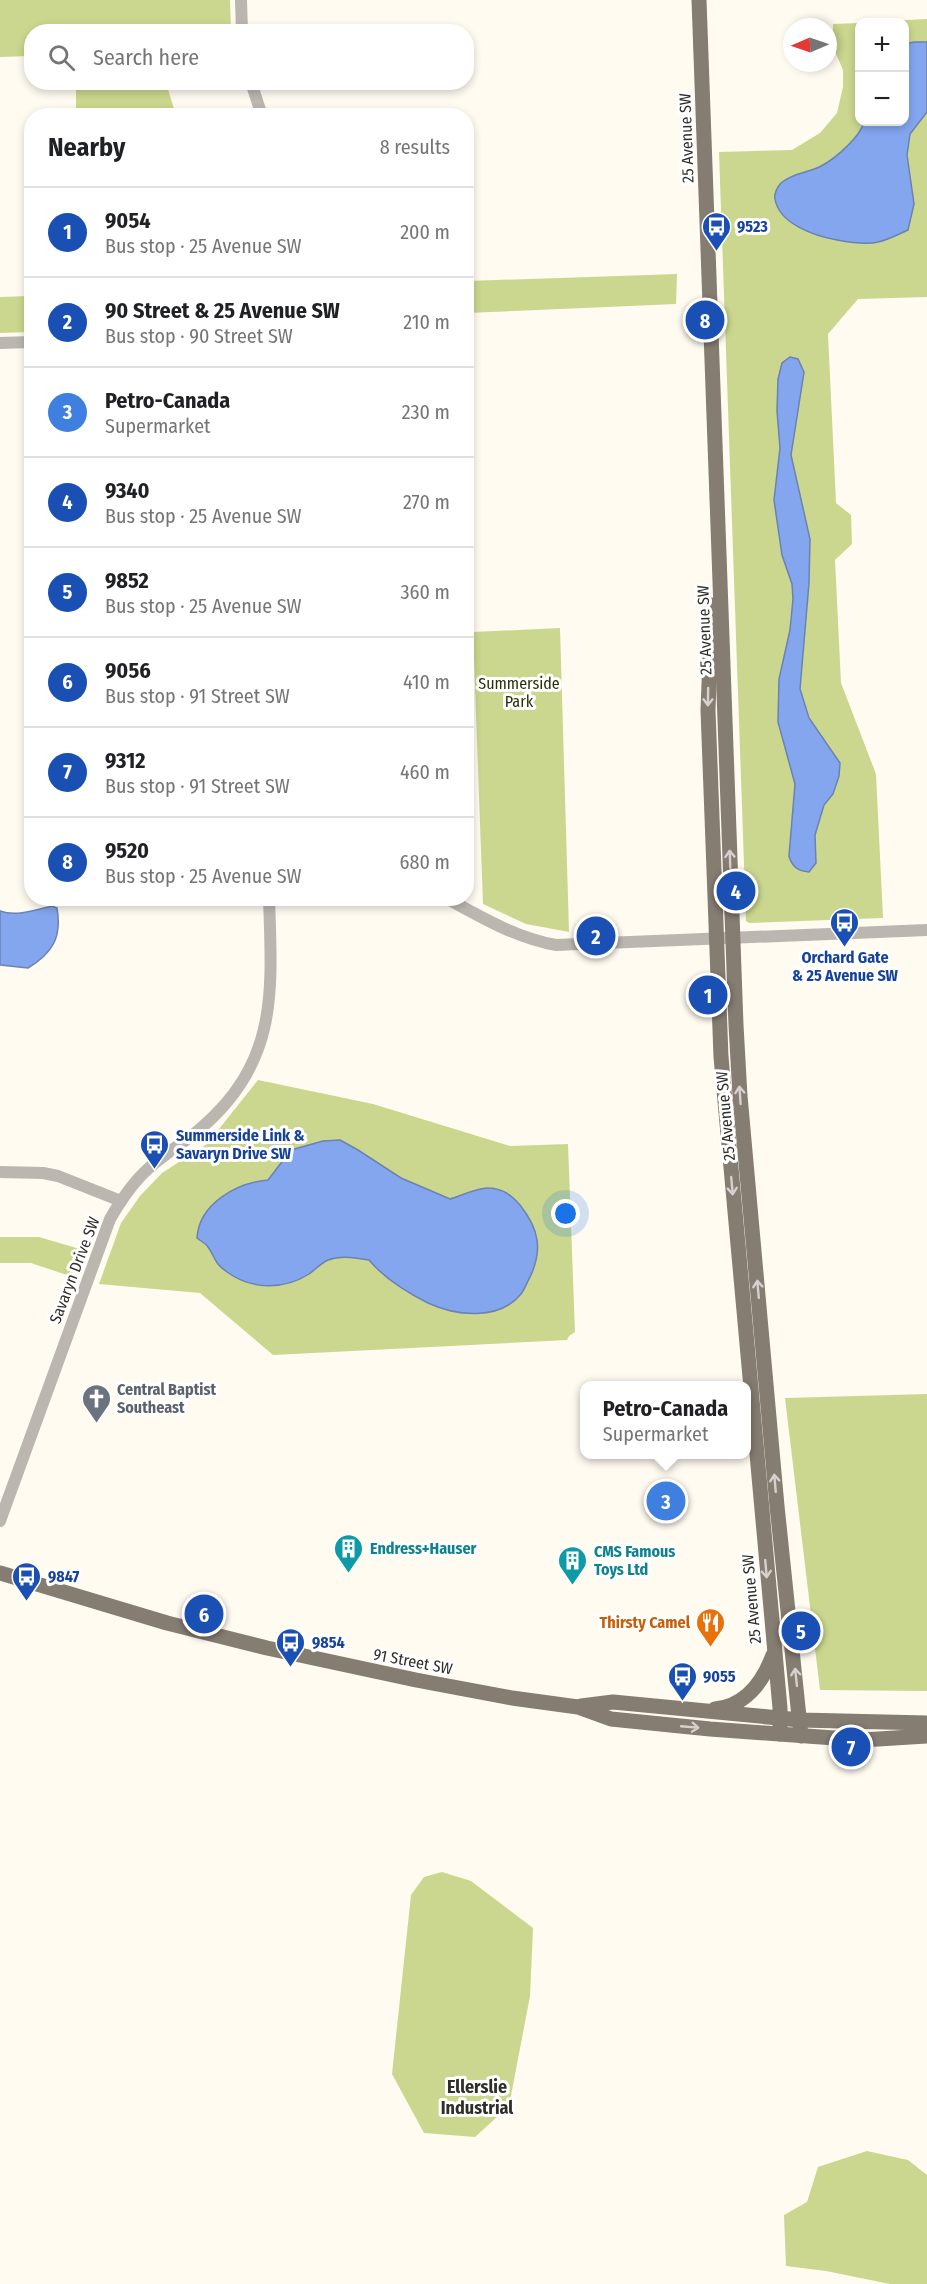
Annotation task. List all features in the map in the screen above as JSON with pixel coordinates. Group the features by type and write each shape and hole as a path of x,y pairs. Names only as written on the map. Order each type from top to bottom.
{"main road":[{"name":"25 Avenue SW","path":"699,0 732,939 740,1096 777,1506 800,1728"},
{"name":"25 Avenue SW","path":"717,492 708,710 715,939 721,1057 750,1381"},
{"name":"25 Avenue SW","path":"751,1394 780,1734"},
{"name":"91 Street SW","path":"0,1573 166,1623 345,1666 512,1698 578,1707 612,1719 780,1734 800,1728 927,1723"},
{"path":"692,1711 719,1709 739,1702 753,1691 767,1670 774,1653"},
{"name":"91 Street SW","path":"578,1707 613,1702 780,1719 800,1728 862,1740 927,1736"}],"street":[{"path":"241,0 242,24"},
{"path":"254,90 259,108"},
{"path":"0,343 24,342"},
{"name":"Savaryn Drive SW","path":"0,1521 102,1238 121,1201 150,1167 212,1118 241,1082 254,1058 264,1033 271,994 269,906"},
{"path":"462,906 518,935 555,945 927,930"},
{"path":"0,1172 43,1173 58,1176 121,1201"}],"green space":[{"path":"0,0 230,0 231,24 24,24 24,56 0,57"},
{"path":"927,19 927,297 858,299 828,334 836,503 851,515 852,544 835,560 841,683 876,774 883,918 749,923 746,921 719,152 792,150 820,133 837,113 843,87 843,70 837,56 837,24 855,23 855,126 909,126 909,20"},
{"path":"76,90 168,90 174,108 76,108"},
{"path":"677,274 676,304 474,313 474,281"},
{"path":"24,296 24,332 0,333 0,297"},
{"name":"Summerside Park","path":"560,628 569,932 526,924 483,904 474,632"},
{"path":"258,1080 373,1104 510,1146 568,1144 575,1332 567,1340 273,1355 200,1293 99,1284 121,1223 140,1196 162,1173 207,1144"},
{"path":"0,1237 39,1237 83,1250 73,1277 31,1263 0,1263"},
{"path":"927,1394 927,1691 820,1690 785,1398"},
{"path":"442,1872 471,1881 533,1928 530,1996 509,2106 475,2137 424,2133 392,2074 411,1895 424,1877"},
{"path":"867,2151 908,2160 927,2175 927,2284 890,2284 826,2271 786,2266 784,2215 807,2202 818,2167"}],"water":[{"path":"927,42 927,112 910,134 907,155 914,204 908,230 882,241 858,243 809,232 791,222 778,208 775,199 776,191 781,183 791,177 818,168 835,157 853,140 863,126 909,126 909,43"},
{"path":"790,357 798,359 804,372 791,455 810,539 809,583 800,689 809,718 840,763 839,776 833,794 824,805 815,835 816,863 809,872 796,868 789,856 795,784 778,722 779,679 790,630 793,599 792,584 782,555 774,500 780,448 777,411 778,379 782,363"},
{"path":"52,906 57,908 57,936 44,956 28,968 0,965 0,911 19,913"},
{"path":"340,1140 401,1178 450,1199 485,1188 503,1191 513,1198 526,1214 535,1231 538,1249 534,1267 521,1294 501,1309 477,1314 464,1313 451,1311 420,1299 388,1279 369,1260 348,1257 333,1258 299,1279 268,1286 247,1282 222,1269 207,1246 197,1238 204,1215 212,1205 232,1191 268,1180 291,1150 323,1141"}],"place":[{"name":"9523","path":"716,252"},
{"name":"9520","path":"705,320"},
{"name":"9340","path":"736,891"},
{"name":"90 Street & 25 Avenue SW","path":"596,936"},
{"name":"Orchard Gate & 25 Avenue SW","path":"845,948"},
{"name":"9054","path":"708,995"},
{"name":"Summerside Link & Savaryn Drive SW","path":"155,1170"},
{"name":"Central Baptist Southeast","path":"96,1424"},
{"name":"Petro-Canada","path":"666,1501"},
{"name":"Endress+Hauser","path":"349,1574"},
{"name":"CMS Famous Toys Ltd","path":"573,1586"},
{"name":"9847","path":"27,1602"},
{"name":"9056","path":"204,1614"},
{"name":"9852","path":"801,1631"},
{"name":"Thirsty Camel","path":"711,1648"},
{"name":"9854","path":"291,1668"},
{"name":"9055","path":"682,1702"},
{"name":"9312","path":"851,1747"}],"district":[{"name":"Ellerslie Industrial","path":"477,2097"}]}
